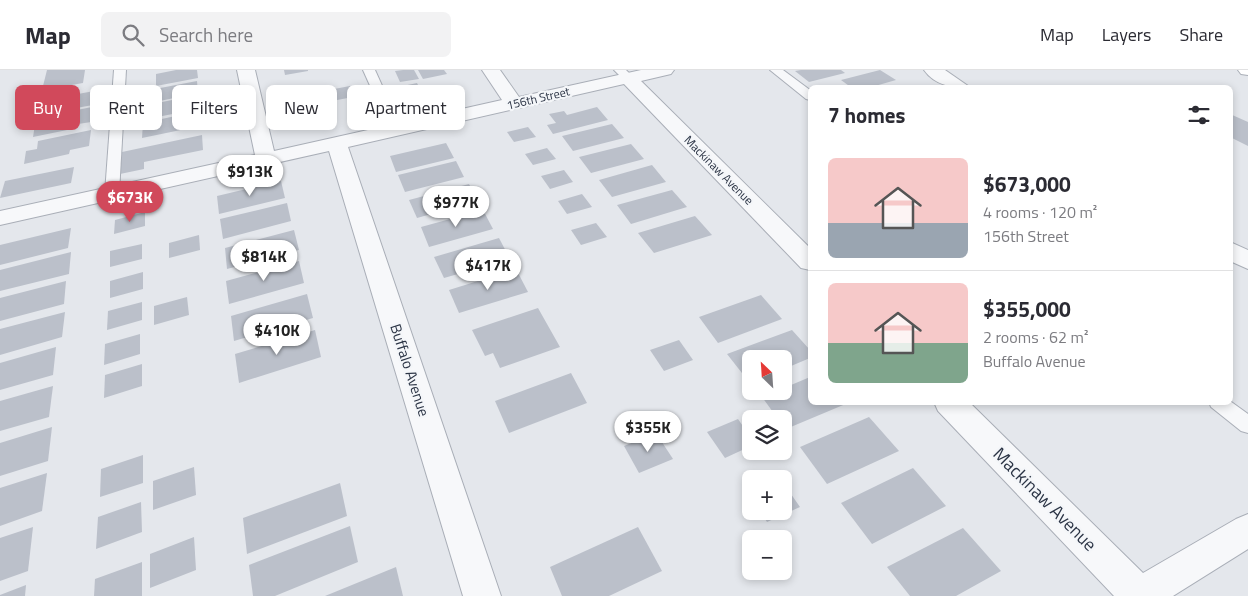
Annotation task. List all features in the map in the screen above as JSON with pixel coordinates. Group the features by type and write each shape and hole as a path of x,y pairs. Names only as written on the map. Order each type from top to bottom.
{"street":[{"path":"246,70 266,159"},
{"path":"491,70 514,104"},
{"name":"156th Street","path":"465,115 514,104 624,74 666,70"},
{"path":"933,70 957,85"},
{"name":"Mackinaw Avenue","path":"624,74 808,260"},
{"name":"156th Street","path":"0,218 396,130"},
{"name":"Buffalo Avenue","path":"337,143 482,596"},
{"path":"1233,252 1248,261"},
{"name":"Mackinaw Avenue","path":"952,405 1140,596"},
{"path":"1140,596 1248,530"}],"lane":[{"path":"112,193 120,70"},
{"path":"369,70 376,85"},
{"path":"776,70 808,94"},
{"path":"1222,405 1248,425"}],"building":[{"path":"47,70 85,70 83,83 43,85"},
{"path":"176,70 197,70 198,78 156,85 156,74"},
{"path":"284,70 308,70 308,71 285,75"},
{"path":"414,70 419,79 400,82 395,71"},
{"path":"418,70 444,70 447,74 423,79"},
{"path":"841,70 845,73 809,82 795,71"},
{"path":"880,70 896,80 878,85 848,85 841,80"},
{"path":"197,81 197,85 176,85"},
{"path":"172,86 172,98 162,101 162,88"},
{"path":"347,87 347,98 337,100 337,88"},
{"path":"90,92 90,106 80,107 80,94"},
{"path":"172,100 172,114 162,116 162,102"},
{"path":"90,107 90,122 80,124 80,109"},
{"path":"597,107 608,120 553,134 547,125 556,123 549,114 564,111 567,115"},
{"path":"1233,115 1248,122 1248,146 1233,138"},
{"path":"172,117 172,130 181,130 142,138 143,130 162,130 162,119"},
{"path":"612,124 624,138 573,151 562,136"},
{"path":"528,127 536,137 514,142 507,132"},
{"path":"34,130 67,130 33,137"},
{"path":"91,130 89,146 70,150 69,154 24,164 26,151 37,149 38,141"},
{"path":"202,135 203,150 144,162 144,169 120,174 122,152"},
{"path":"446,143 454,158 396,172 390,156"},
{"path":"631,144 644,159 591,173 579,157"},
{"path":"547,148 556,159 533,165 525,154"},
{"path":"456,161 464,177 405,192 398,175"},
{"path":"652,165 666,182 612,197 599,180"},
{"path":"74,167 71,183 0,198 5,181"},
{"path":"564,170 573,182 550,189 541,176"},
{"path":"281,181 285,198 219,214 217,196"},
{"path":"469,184 478,201 417,218 409,200"},
{"path":"672,190 687,207 631,224 617,205"},
{"path":"582,194 592,207 567,214 558,201"},
{"path":"287,203 291,221 223,239 220,219"},
{"path":"483,210 493,229 429,247 421,227"},
{"path":"145,212 145,226 114,234 115,220"},
{"path":"695,216 712,235 654,253 638,233"},
{"path":"596,223 607,237 581,245 571,230"},
{"path":"71,228 68,248 0,265 0,245"},
{"path":"294,230 299,250 227,269 225,248"},
{"path":"199,235 200,250 169,258 169,243"},
{"path":"499,238 510,259 444,278 434,257"},
{"path":"142,244 142,259 110,267 110,251"},
{"path":"71,252 69,274 0,291 0,270"},
{"path":"299,261 304,283 229,304 226,281"},
{"path":"516,269 528,292 459,313 449,290"},
{"path":"143,272 143,289 110,298 110,281"},
{"path":"66,281 64,304 0,321 0,298"},
{"path":"307,294 313,318 234,341 231,316"},
{"path":"761,295 782,319 718,343 699,317"},
{"path":"187,297 189,315 154,325 154,306"},
{"path":"142,302 142,320 107,330 108,311"},
{"path":"538,308 560,347 500,368 493,353 485,356 472,330"},
{"path":"65,312 62,337 0,355 0,329"},
{"path":"315,330 321,357 239,383 235,354"},
{"path":"792,330 808,348 808,359 792,366 792,350 742,350 742,373 727,354"},
{"path":"140,334 140,354 104,365 105,344"},
{"path":"679,340 693,360 664,371 650,350"},
{"path":"56,347 53,375 0,390 0,363"},
{"path":"142,364 142,386 104,398 105,375"},
{"path":"571,373 587,403 509,433 495,401"},
{"path":"808,378 808,405 843,405 792,426 792,410 771,410 764,400 792,400 792,385"},
{"path":"53,386 49,417 0,431 0,401"},
{"path":"869,417 899,451 827,484 800,447"},
{"path":"738,419 742,425 742,450 725,458 707,432"},
{"path":"52,427 48,461 0,476 0,443"},
{"path":"656,433 673,459 639,473 624,446"},
{"path":"143,455 143,483 100,497 101,469"},
{"path":"194,467 196,495 153,510 153,481"},
{"path":"913,468 946,506 872,544 841,503"},
{"path":"47,473 42,511 0,526 0,488"},
{"path":"340,483 347,516 247,554 243,518"},
{"path":"792,496 800,507 792,511"},
{"path":"141,502 142,532 96,549 98,517"},
{"path":"350,526 358,562 275,596 253,596 249,565"},
{"path":"33,527 28,571 0,581 0,538"},
{"path":"638,527 662,571 609,596 562,596 550,567"},
{"path":"963,528 1001,571 956,596 910,596 887,567"},
{"path":"194,537 196,570 150,588 150,554"},
{"path":"142,562 142,596 94,596 95,579"},
{"path":"396,567 403,596 325,596"},
{"path":"26,585 25,596 0,596 0,595"}]}
